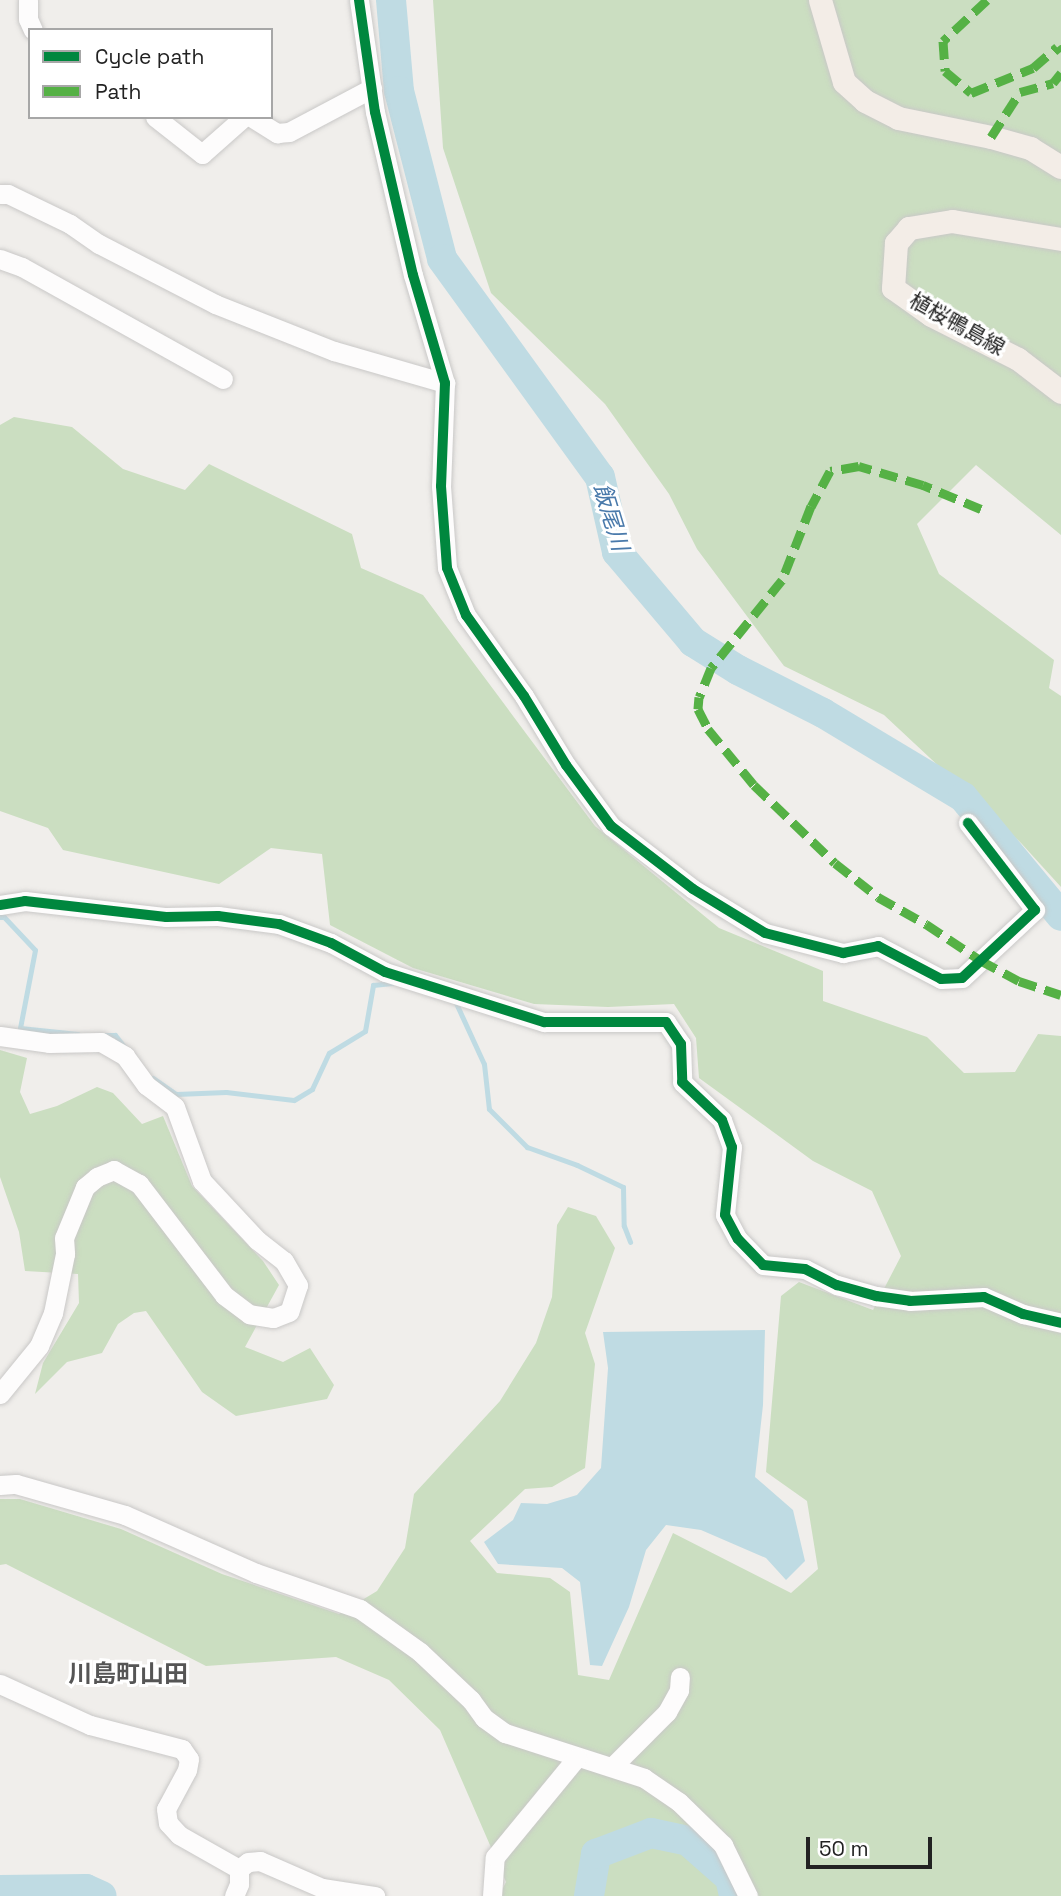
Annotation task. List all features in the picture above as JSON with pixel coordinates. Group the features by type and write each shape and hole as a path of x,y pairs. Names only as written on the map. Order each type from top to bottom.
{"main road":[{"path":"820,0 844,82 865,101 898,118 1030,148 1061,167"},
{"name":"植桜鴨島線","path":"1061,239 952,221 909,228 896,243 893,288 931,315 1018,359 1061,392"}],"street":[{"path":"28,0 28,19 32,28"},
{"path":"359,0 372,88 413,275 445,383 441,486 447,568 466,615 524,696 566,765 611,826 693,889 765,933 843,953 878,946 941,979 962,978 1035,910 968,823"},
{"path":"254,119 277,133 289,132 372,88"},
{"path":"158,119 202,154 242,119"},
{"path":"0,194 8,194 70,224 99,244 215,304 334,351 445,383"},
{"path":"0,259 22,267 223,379"},
{"path":"0,905 25,901 166,917 218,916 279,924 331,943 384,972 544,1022 666,1022 681,1044 682,1082 722,1120 732,1147 725,1215 738,1239 763,1265 804,1269 837,1285 876,1296 910,1301 984,1297 1023,1314 1061,1322"},
{"path":"0,1036 49,1043 101,1042 125,1056 146,1085 174,1107 202,1181 257,1240 284,1261 298,1285 289,1312 273,1318 249,1314 224,1294 139,1184 114,1170 97,1177 85,1187 64,1238 65,1254 53,1313 39,1346 0,1394"},
{"path":"0,1485 16,1484 125,1515 256,1573 360,1609 420,1652 471,1700 484,1718 505,1733 644,1778 679,1802 723,1845 748,1896"},
{"path":"612,1767 667,1712 679,1690 680,1677"},
{"path":"0,1684 90,1726 182,1749 189,1759 187,1770 166,1809 168,1823 179,1835 239,1869"},
{"path":"492,1896 495,1857 578,1757"},
{"path":"239,1869 248,1862 260,1861 322,1888 374,1896"},
{"path":"234,1896 239,1884 239,1869"}],"green space":[{"path":"433,0 1061,0 1061,535 976,465 917,524 939,574 1054,660 1049,688 1061,696 1061,887 1021,843 884,715 784,666 697,549 669,494 605,404 491,293 443,148"},
{"path":"14,417 72,427 123,469 185,490 209,464 352,534 361,568 423,595 595,826 719,928 823,971 823,1001 927,1037 964,1073 1015,1072 1038,1034 1061,1036 1061,1896 499,1896 506,1882 440,1730 389,1680 336,1657 206,1666 6,1564 0,1565 0,1499 20,1499 121,1529 222,1574 339,1614 377,1591 405,1548 414,1494 500,1401 536,1343 552,1297 557,1225 568,1207 596,1216 615,1248 585,1333 595,1364 585,1468 552,1487 525,1489 470,1541 497,1573 550,1578 570,1592 578,1675 609,1680 673,1533 791,1593 818,1569 807,1501 766,1472 781,1296 799,1282 873,1310 901,1256 872,1191 813,1161 699,1078 696,1038 674,1004 608,1007 534,1004 413,968 330,925 322,854 271,848 219,884 63,850 48,828 0,811 0,425"},
{"path":"0,1050 27,1058 20,1092 30,1114 57,1106 97,1087 113,1093 142,1124 163,1116 192,1186 263,1261 279,1285 245,1347 283,1362 310,1348 334,1385 327,1399 236,1416 202,1392 146,1311 134,1313 118,1324 102,1353 67,1362 35,1394 43,1363 79,1303 78,1274 25,1271 19,1232 0,1177"}],"water":[{"path":"765,1330 763,1405 755,1477 793,1510 805,1561 786,1580 766,1558 701,1530 666,1525 646,1550 629,1607 602,1666 590,1665 580,1582 562,1568 498,1564 484,1542 513,1520 521,1503 547,1504 577,1495 601,1468 608,1368 603,1332"}],"waterway":[{"name":"飯尾川","path":"391,0 399,91 442,259 600,477 617,552 693,642 738,670 823,713 963,797 1061,916"},
{"path":"0,917 4,917 35,950 20,1028 78,1034"},
{"path":"153,1078 176,1094 226,1092 294,1100 312,1089 329,1053 365,1031 373,985 392,983"},
{"path":"455,1001 484,1064 489,1109 527,1147 577,1165 623,1187 624,1226 630,1242"},
{"path":"102,1035 115,1035 125,1048"},
{"path":"589,1896 596,1854 651,1833 688,1841 730,1878 734,1896"},
{"path":"0,1890 86,1889 102,1896"}],"marked path":[{"path":"987,0 943,41 945,71 971,93 1033,68 1057,47 1061,52"},
{"path":"991,137 1020,92 1053,83 1061,73"},
{"path":"981,509 923,485 859,466 830,471 811,506 782,580 711,668 699,697 698,709 708,729 754,785 835,863 878,897 1019,981 1061,995"}],"cycle path":[{"path":"359,0 375,112 413,275 445,383 441,486 447,568 466,615 524,696 566,765 611,826 693,889 765,933 843,953 878,946 941,979 962,978 1035,910 968,823"},
{"path":"0,905 25,901 166,917 218,916 279,924 331,943 385,972 544,1022 666,1022 681,1044 682,1082 722,1120 732,1147 725,1215 738,1239 763,1265 805,1269 837,1285 876,1296 910,1301 984,1297 1023,1314 1061,1323"}],"district":[{"name":"川島町山田","path":"128,1674"}]}
